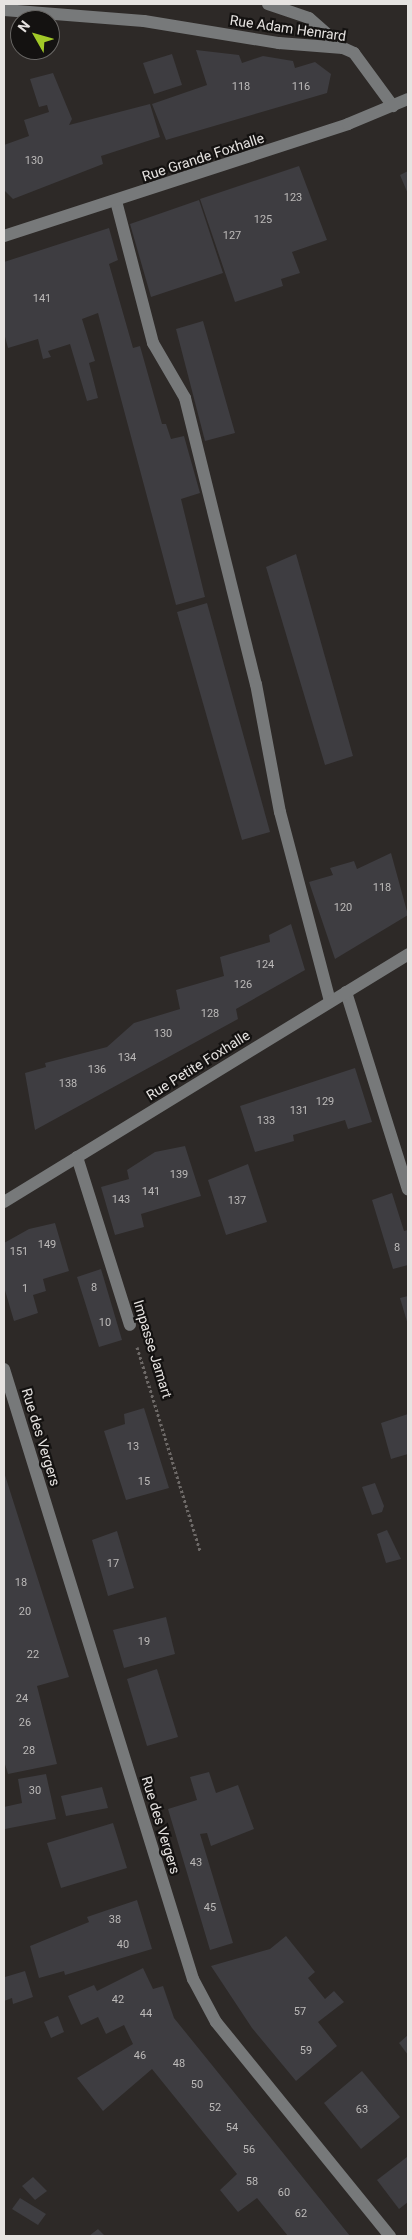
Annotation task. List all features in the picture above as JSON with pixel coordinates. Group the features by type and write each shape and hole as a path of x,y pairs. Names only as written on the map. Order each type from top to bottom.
{"street":[{"path":"268,4 309,18 343,48"},
{"name":"Rue Adam Henrard","path":"4,10 144,21 343,48 354,53 393,106"},
{"name":"Rue Grande Foxhalle","path":"4,236 116,201 393,106 408,99"},
{"path":"116,201 153,343 185,398 256,684 280,812 330,1001"},
{"name":"Rue Petite Foxhalle","path":"4,1202 408,954"},
{"path":"346,992 408,1190"},
{"name":"Impasse Jamart","path":"77,1158 130,1325"},
{"name":"Rue des Vergers","path":"4,1369 193,1979 216,2022 390,2236"}],"path":[{"name":"Impasse Jamart","path":"130,1325 200,1550"}],"building":[{"path":"196,50 239,55 242,63 263,56 293,61 295,68 315,62 331,74 327,93 166,140 152,104 207,85"},
{"path":"172,54 182,85 154,94 143,63"},
{"path":"53,73 72,119 69,125 150,104 160,137 101,156 103,164 13,199 4,190 4,145 29,136 24,120 49,112 47,105 39,107 30,79"},
{"path":"299,166 327,240 292,252 300,273 281,279 283,286 235,302 200,199"},
{"path":"408,171 408,194 400,175"},
{"path":"199,200 223,273 151,297 130,224"},
{"path":"109,228 118,260 109,264 133,348 140,346 162,424 166,424 171,439 184,436 200,493 181,499 205,597 176,605 98,313 82,319 95,361 89,363 98,398 87,401 70,344 48,351 51,357 43,359 38,339 8,348 4,333 4,262"},
{"path":"203,321 235,433 205,441 176,329"},
{"path":"296,554 353,756 325,765 266,567"},
{"path":"207,603 270,832 242,840 177,612"},
{"path":"391,853 408,915 335,959 309,882 333,875 330,868 354,861 357,869"},
{"path":"291,924 305,970 236,1009 238,1019 35,1130 25,1073 46,1067 45,1063 107,1047 134,1023 180,1009 176,990 224,976 220,957 270,942 269,935"},
{"path":"355,1068 372,1122 348,1129 345,1120 293,1135 294,1141 255,1152 240,1106"},
{"path":"185,1146 201,1196 141,1214 144,1227 115,1235 101,1187 129,1179 127,1170 155,1152"},
{"path":"248,1164 267,1222 226,1235 208,1180"},
{"path":"392,1193 404,1231 408,1230 408,1265 393,1269 372,1200"},
{"path":"55,1223 69,1271 43,1279 46,1291 33,1295 38,1313 14,1321 4,1287 4,1243 29,1229"},
{"path":"101,1269 122,1340 99,1347 77,1277"},
{"path":"408,1296 408,1325 400,1298"},
{"path":"144,1408 169,1488 126,1500 104,1431 125,1424 124,1414"},
{"path":"408,1414 408,1454 391,1459 381,1423"},
{"path":"4,1472 69,1677 37,1686 57,1764 8,1774 4,1761"},
{"path":"375,1483 384,1506 382,1512 372,1515 362,1487"},
{"path":"387,1530 401,1559 386,1563 377,1534"},
{"path":"117,1531 134,1588 108,1596 92,1540"},
{"path":"166,1617 175,1654 124,1668 113,1630"},
{"path":"157,1669 178,1737 147,1746 127,1679"},
{"path":"209,1772 216,1793 238,1785 254,1829 211,1846 207,1833 200,1834 233,1943 210,1950 168,1809 197,1800 190,1777"},
{"path":"46,1774 56,1819 5,1829 4,1807 22,1803 18,1779"},
{"path":"102,1787 108,1808 66,1816 61,1796"},
{"path":"113,1823 127,1868 61,1888 47,1843"},
{"path":"137,1900 152,1949 65,1975 64,1971 39,1978 30,1946 89,1922 87,1917"},
{"path":"286,1936 315,1972 308,1978 325,1999 334,1991 344,2002 318,2022 337,2046 296,2081 252,2028 211,1966 270,1949"},
{"path":"143,1968 153,1989 163,1986 174,2018 350,2236 288,2236 257,2198 238,2212 220,2190 237,2174 152,2069 103,2111 77,2078 133,2044 124,2025 106,2034 98,2017 81,2025 68,1996 94,1985 97,1991"},
{"path":"25,1971 33,1997 13,2004 12,1998 4,2001 5,1977"},
{"path":"58,2016 64,2032 51,2038 44,2022"},
{"path":"408,2035 408,2055 399,2043"},
{"path":"362,2071 400,2117 361,2149 324,2103"},
{"path":"407,2157 408,2202 399,2209 377,2180"},
{"path":"33,2177 47,2191 35,2200 22,2186"},
{"path":"20,2198 46,2214 38,2225 12,2209"},
{"path":"98,2229 105,2236 89,2236"}]}
